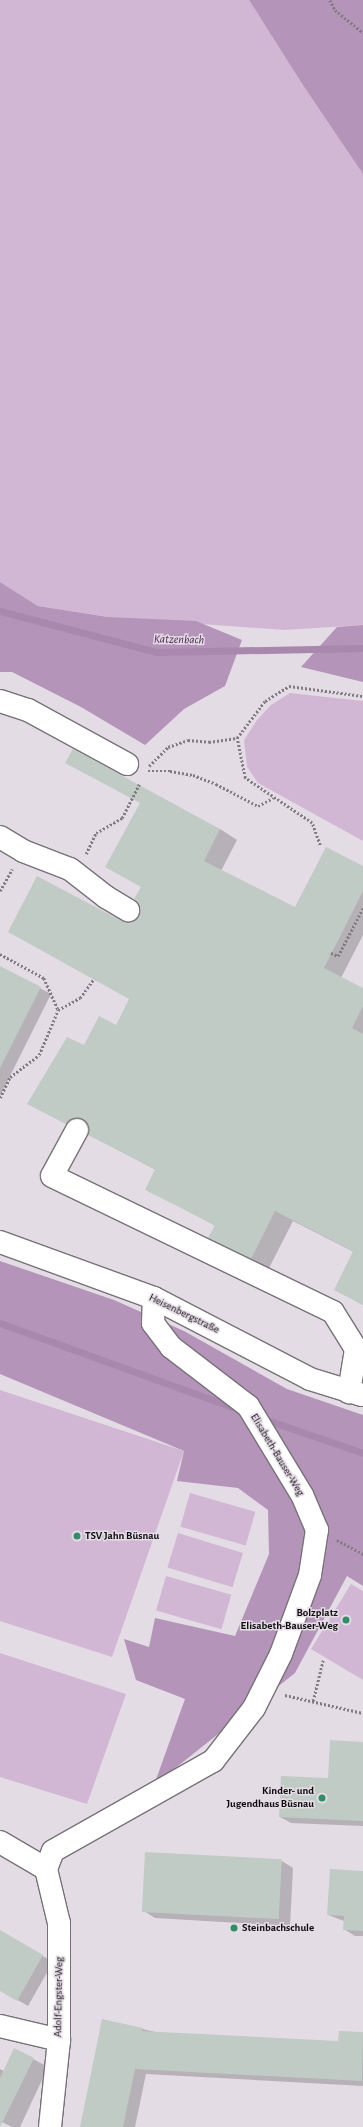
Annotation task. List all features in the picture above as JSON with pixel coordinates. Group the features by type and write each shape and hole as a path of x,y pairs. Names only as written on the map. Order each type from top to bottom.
{"street":[{"path":"0,702 28,710 136,768"},
{"path":"0,837 23,851 70,869 106,898 128,910"},
{"path":"77,1130 52,1176 333,1312 356,1349 356,1394"},
{"name":"Heisenbergstraße","path":"0,1242 154,1298 310,1379 356,1394"},
{"name":"Elisabeth-Bauser-Weg","path":"154,1298 153,1323 170,1347 248,1406 302,1495 317,1530"},
{"path":"0,1842 46,1869 53,1851 213,1761 254,1708 281,1654 310,1575 317,1530"},
{"name":"Adolf-Engster-Weg","path":"46,1869 60,1923 59,2040 50,2127"},
{"path":"0,2026 59,2040"}],"path":[{"path":"330,0 335,10 363,33"},
{"path":"70,869 82,862 96,833 122,818 136,768 168,747 188,740 209,742 237,738 265,702 289,686 363,696"},
{"path":"237,738 245,778 312,823 320,845"},
{"path":"136,768 170,771 193,776 216,784 258,806 273,798"},
{"path":"331,953 338,956 363,908"},
{"path":"0,954 44,978 58,1010"},
{"path":"0,1098 10,1077 39,1055 58,1010 80,998 94,979"},
{"path":"317,1530 363,1554"},
{"path":"313,1701 323,1660"},
{"path":"263,1690 363,1713"}],"shaded area":[{"path":"0,0 249,0 363,174 363,625 284,630 108,617 38,606 0,582"},
{"path":"249,0 363,0 363,174 303,85"},
{"path":"0,582 38,606 108,617 196,621 242,640 225,686 184,709 145,745 81,707 12,672 0,672"},
{"path":"363,625 363,682 301,667 337,627"},
{"path":"290,693 363,701 363,841 258,783 247,767 244,740 257,720 271,705"},
{"path":"0,1261 114,1300 184,1331 287,1389 363,1415 363,1586 347,1576 295,1673 154,1785 185,1699 136,1680 124,1639 149,1647 155,1618 235,1636 269,1554 268,1510 238,1488 177,1481 184,1451 0,1374"},
{"name":"TSV Jahn Büsnau","path":"0,1390 184,1451 112,1657 0,1621"},
{"path":"190,1493 255,1512 246,1545 180,1527"},
{"path":"178,1533 243,1553 233,1587 167,1567"},
{"path":"166,1576 231,1595 221,1629 156,1611"},
{"name":"Bolzplatz Elisabeth-Bauser-Weg","path":"351,1584 363,1591 363,1680 311,1649"},
{"path":"0,1653 126,1694 87,1804 0,1777"}],"building":[{"path":"73,749 220,829 204,861 295,907 326,847 363,866 363,891 324,968 363,988 363,1006 352,1028 363,1034 363,1305 334,1290 353,1251 275,1211 251,1259 208,1238 215,1225 145,1190 155,1169 88,1135 88,1124 83,1119 76,1118 66,1124 27,1104 67,1037 84,1045 99,1016 116,1025 129,999 8,932 37,876 122,921 134,921 139,916 139,904 134,899 141,887 105,867 140,803 65,763"},
{"path":"0,966 41,987 0,1068"},
{"name":"Kinder- und Jugendhaus Büsnau","path":"330,1740 363,1742 363,1821 279,1817 281,1776 328,1778"},
{"path":"145,1852 282,1859 279,1919 142,1912"},
{"path":"330,1869 363,1871 363,1931 343,1930 344,1916 327,1915"},
{"path":"0,1930 43,1955 17,2001 0,1991"},
{"path":"102,2019 143,2028 142,2031 338,2041 339,2031 363,2032 362,2081 135,2069 123,2127 80,2127"},
{"path":"14,2048 34,2058 0,2127 0,2078"}],"waterway":[{"name":"Katzenbach","path":"0,611 156,652 363,648"},
{"path":"0,1323 240,1410"},
{"path":"261,1418 363,1453"}],"place":[{"name":"TSV Jahn Büsnau","path":"77,1536"},
{"name":"Bolzplatz Elisabeth-Bauser-Weg","path":"346,1620"},
{"name":"Kinder- und Jugendhaus Büsnau","path":"322,1798"},
{"name":"Steinbachschule","path":"234,1928"}]}
